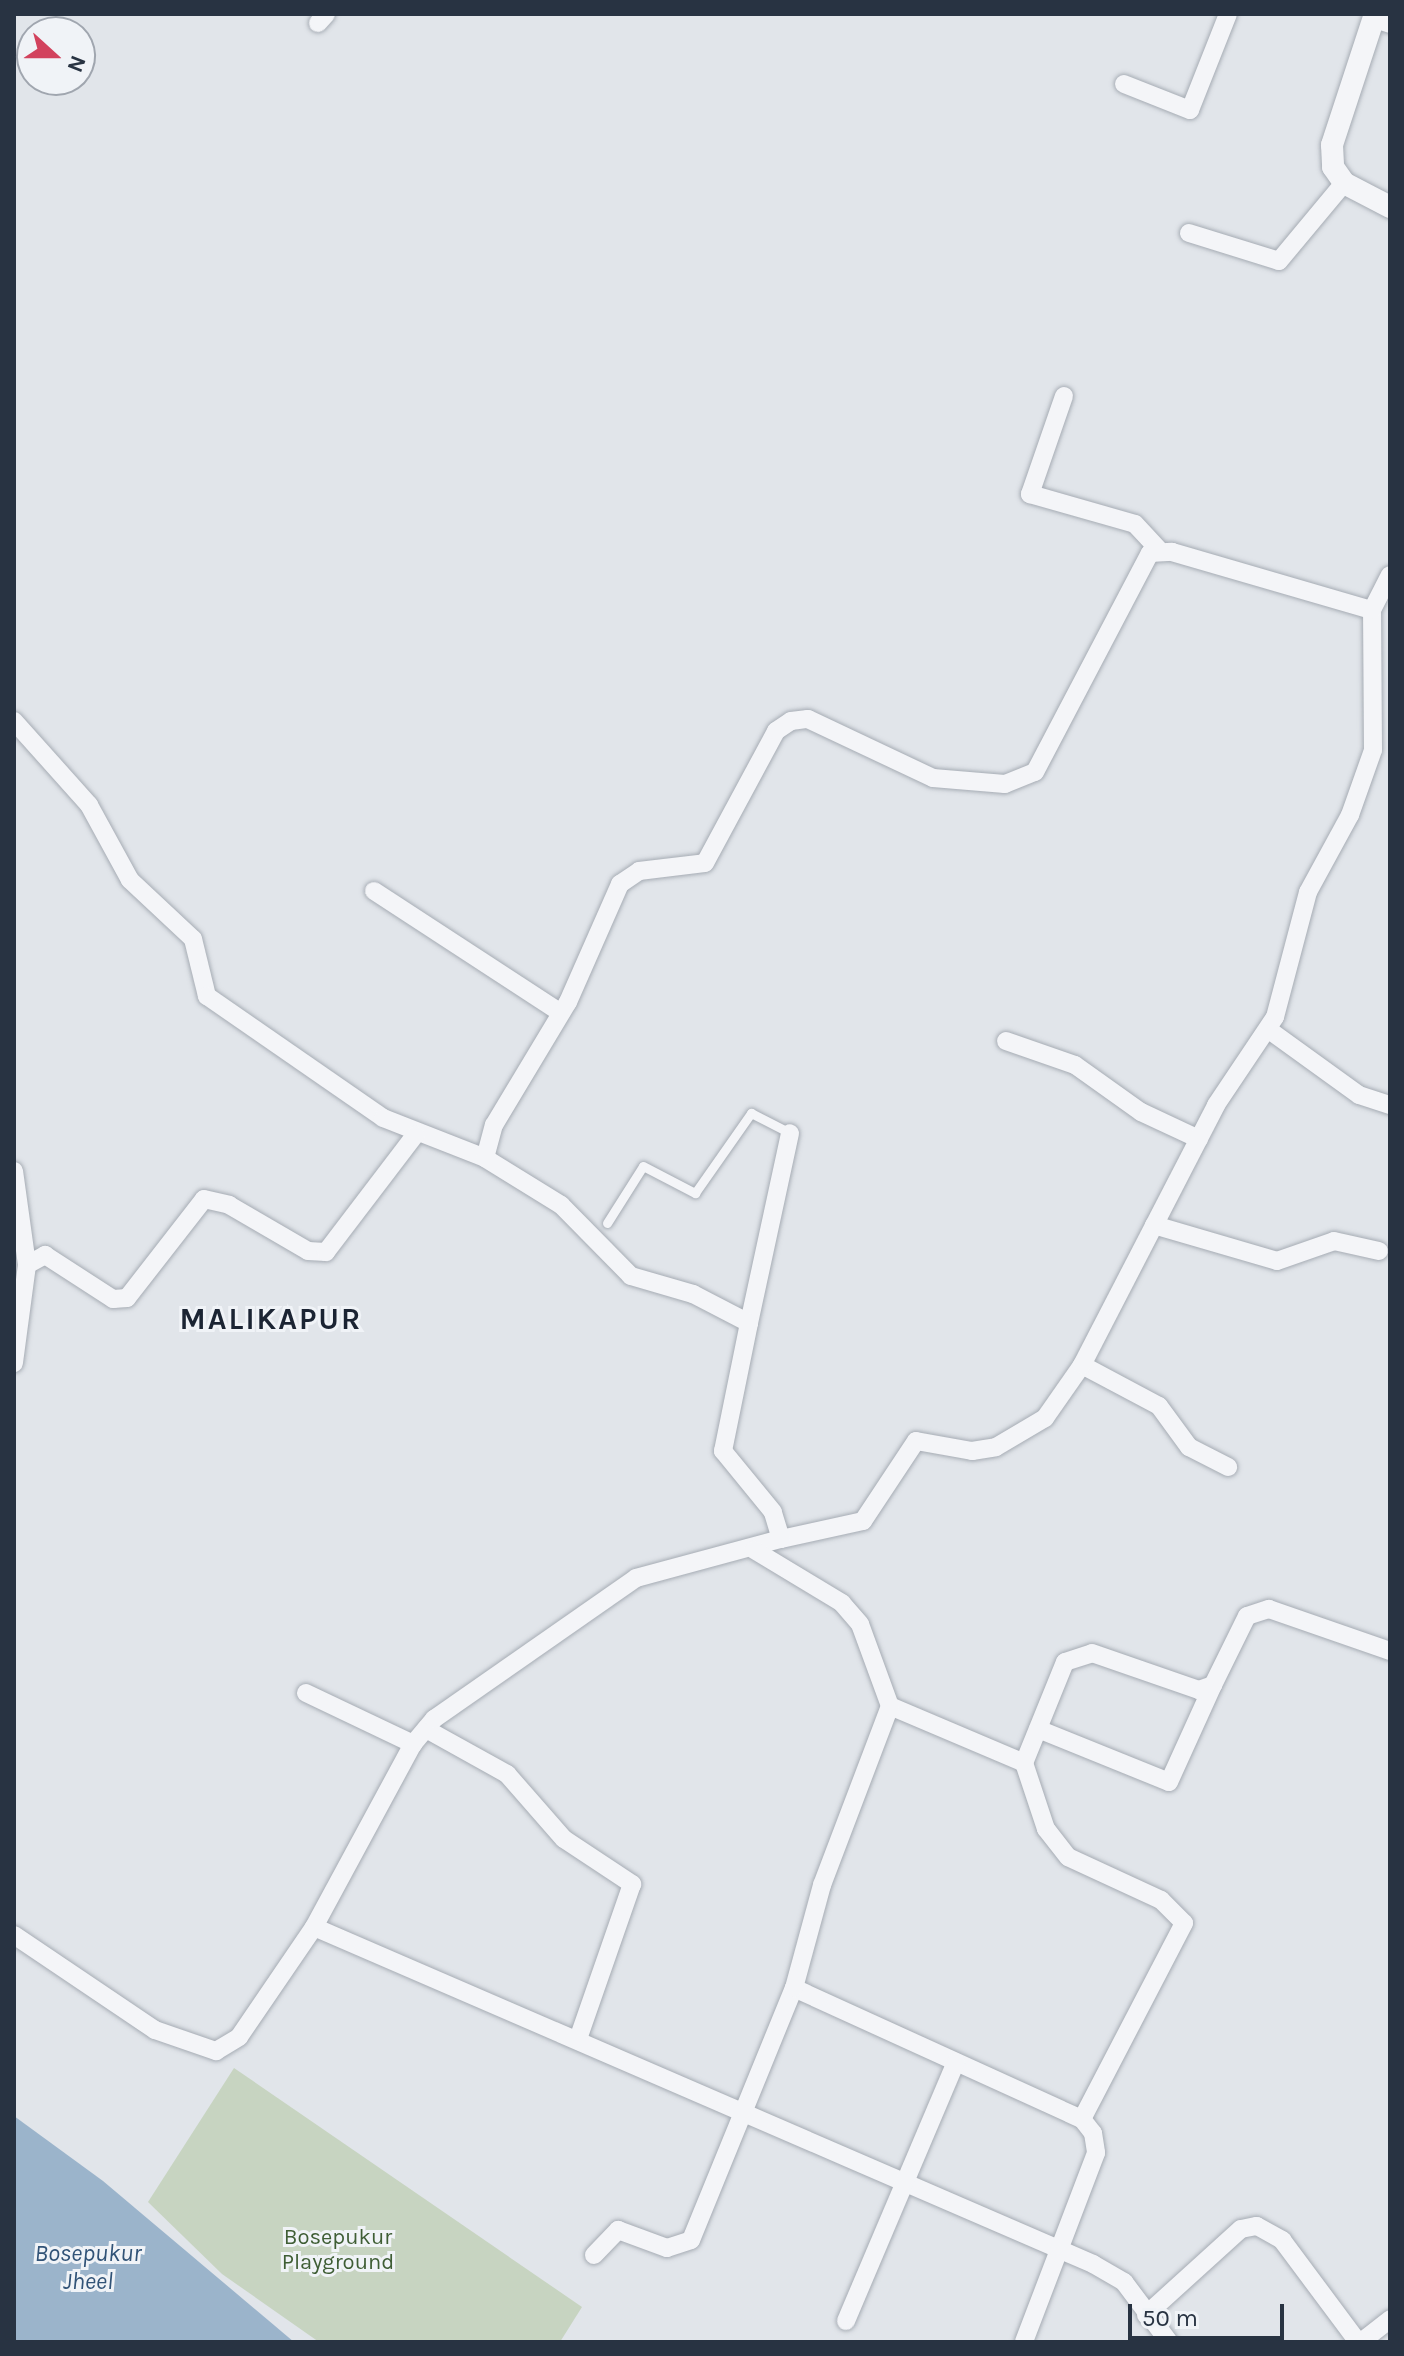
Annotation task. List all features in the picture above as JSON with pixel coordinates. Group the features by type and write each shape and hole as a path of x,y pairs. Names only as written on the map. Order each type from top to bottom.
{"street":[{"path":"1124,84 1190,110 1228,14"},
{"path":"1380,19 1332,145 1333,167 1344,183 1390,207"},
{"path":"1189,233 1279,261 1344,183"},
{"path":"1064,396 1030,494 1135,524 1159,550 1372,610"},
{"path":"485,1158 494,1125 561,1013 620,884 639,871 705,863 776,731 791,721 808,719 933,778 1005,784 1035,772 1137,565 1159,550"},
{"path":"14,1935 155,2030 216,2051 239,2037 314,1927 413,1744 426,1729 615,1590 656,1571 754,1550 781,1539 863,1521 916,1441 972,1451 996,1447 1045,1418 1082,1365 1199,1139 1269,1030 1308,892 1350,815 1373,750 1372,610 1390,575"},
{"path":"14,721 74,785 130,880 193,939 207,996 415,1135 485,1158 561,1205 631,1276 693,1294 749,1323"},
{"path":"374,891 561,1013"},
{"path":"1269,1030 1359,1095 1390,1105"},
{"path":"1006,1041 1075,1065 1141,1112 1199,1139"},
{"path":"781,1539 773,1512 723,1451 790,1133"},
{"path":"27,1265 45,1255 113,1299 127,1298 204,1199 229,1205 308,1251 326,1252 415,1135"},
{"path":"14,1171 27,1265 14,1363"},
{"path":"1154,1225 1277,1261 1334,1241 1379,1251"},
{"path":"1082,1365 1159,1406 1189,1447 1228,1467"},
{"path":"594,2255 618,2230 667,2248 691,2240 794,1988 822,1885 890,1706 860,1624 842,1603 754,1550"},
{"path":"1038,1729 1169,1782 1247,1616 1269,1609 1390,1651"},
{"path":"1024,1763 1065,1662 1077,1653 1199,1690 1213,1685"},
{"path":"306,1693 413,1744"},
{"path":"890,1706 1024,1763 1061,1851 1161,1900 1184,1923 1082,2119"},
{"path":"426,1729 507,1774 564,1839 632,1884 578,2039"},
{"path":"314,1927 744,2107 1060,2250 1124,2282 1169,2342"},
{"path":"794,1988 1082,2119 1093,2133 1096,2153 1024,2342"},
{"path":"846,2321 902,2179 956,2062"},
{"path":"1146,2315 1241,2229 1257,2226 1282,2240 1360,2342 1390,2319"}],"lane":[{"path":"607,1223 643,1166 695,1193 751,1113 790,1133"}],"green space":[{"name":"Bosepukur Playground","path":"234,2068 582,2307 560,2342 319,2342 222,2274 148,2202"}],"water":[{"name":"Bosepukur Jheel","path":"14,2116 103,2181 294,2342 14,2342"}],"district":[{"name":"MALIKAPUR","path":"271,1319"}]}
